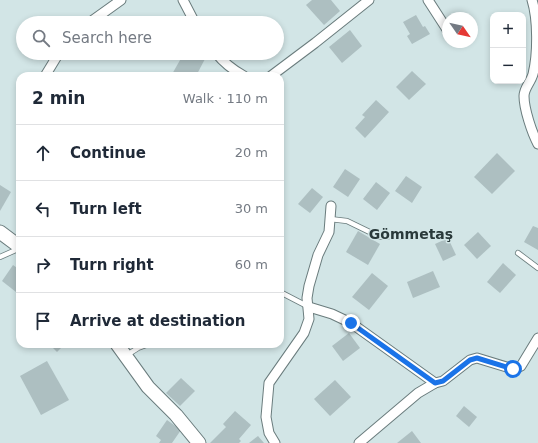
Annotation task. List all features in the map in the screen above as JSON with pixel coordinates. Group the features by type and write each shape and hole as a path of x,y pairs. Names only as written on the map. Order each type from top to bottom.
{"street":[{"path":"99,16 121,0"},
{"path":"183,0 192,16"},
{"path":"275,72 369,0"},
{"path":"428,0 442,22"},
{"path":"532,0 535,8 537,55 532,76 525,88 524,95 530,123 538,144"},
{"path":"48,72 55,60"},
{"path":"221,60 232,72"},
{"path":"275,443 269,433 266,417 269,383 304,332 309,319 307,298 309,286 318,255 329,232 331,206"},
{"path":"0,232 16,244"},
{"path":"309,307 332,314 351,323 435,383"},
{"path":"359,443 418,393 435,383 443,381 470,360 477,358 513,369 521,366 538,338"},
{"path":"120,348 148,387 176,415 199,443"}],"lane":[{"path":"330,219 348,221 380,237 392,236"},
{"path":"0,257 16,249"},
{"path":"518,253 538,268"},
{"path":"284,294 309,307"},
{"path":"126,356 138,348"}],"building":[{"path":"312,0 331,0 340,11 324,25 306,5"},
{"path":"416,15 423,27 425,26 430,34 412,44 407,36 410,34 403,22"},
{"path":"350,30 362,46 342,63 329,47"},
{"path":"180,60 204,60 198,72 173,72"},
{"path":"412,71 426,84 409,100 396,87"},
{"path":"376,100 389,112 365,138 355,128 365,117 362,115"},
{"path":"497,153 515,171 492,194 474,177"},
{"path":"345,169 360,179 348,197 333,187"},
{"path":"406,176 422,187 412,203 395,191"},
{"path":"376,182 390,193 377,210 363,199"},
{"path":"0,185 11,192 0,211"},
{"path":"312,188 323,197 310,213 298,204"},
{"path":"533,226 538,228 538,250 524,242"},
{"path":"358,231 380,244 368,265 346,252"},
{"path":"478,232 491,246 477,259 464,245"},
{"path":"448,238 456,255 443,261 435,244"},
{"path":"503,263 516,275 500,293 487,282"},
{"path":"13,265 16,267 16,292 2,281"},
{"path":"433,271 440,287 413,298 407,282"},
{"path":"372,273 388,286 369,310 352,297"},
{"path":"349,333 360,348 343,361 332,346"},
{"path":"53,348 61,348 57,352"},
{"path":"47,361 69,400 41,415 20,376"},
{"path":"181,378 195,391 180,406 166,393"},
{"path":"335,380 351,397 330,416 314,399"},
{"path":"464,406 477,417 469,427 456,416"},
{"path":"235,411 251,425 239,439 241,441 239,443 210,443 226,427 223,424"},
{"path":"167,420 181,430 172,443 159,443 161,440 156,436"},
{"path":"412,431 421,443 397,443"},
{"path":"258,436 264,443 249,443"}],"district":[{"name":"Gömmetaş","path":"411,234"}],"route":[{"path":"351,323 435,383 443,381 470,360 477,358 513,369"}]}
